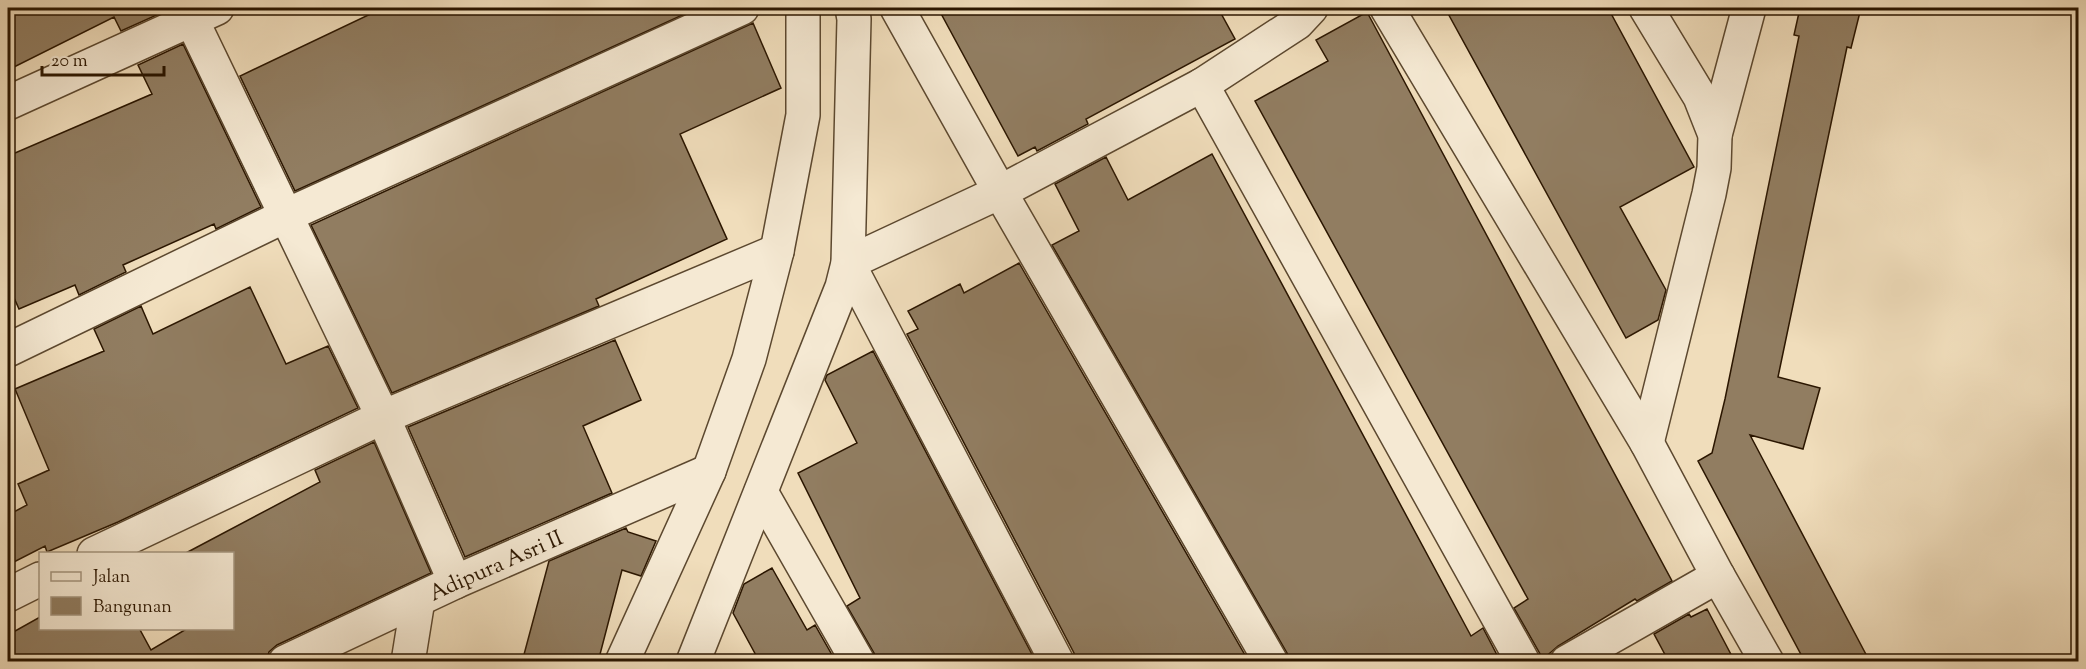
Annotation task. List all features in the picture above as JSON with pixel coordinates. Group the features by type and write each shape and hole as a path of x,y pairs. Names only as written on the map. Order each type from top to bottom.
{"street":[{"path":"8,350 287,215 742,8"},
{"path":"622,662 709,471 749,359 777,251 803,115 803,8"},
{"path":"693,662 842,287 848,263 854,19 852,8"},
{"path":"897,8 1000,192 1271,662"},
{"path":"848,263 1000,192 1202,85 1297,22 1311,8"},
{"path":"1387,8 1647,443 1767,662"},
{"path":"1646,8 1700,97 1715,135"},
{"path":"1647,443 1709,194 1714,168 1715,135 1749,8"},
{"path":"8,103 198,12 287,215 383,417 455,582"},
{"path":"1202,85 1523,662"},
{"path":"98,552 383,417 777,251"},
{"path":"848,263 1057,662"},
{"name":"Adipura Asri II","path":"285,662 455,582 709,471"},
{"path":"761,492 858,662"},
{"path":"1567,662 1718,576"},
{"path":"8,595 39,580"},
{"path":"408,662 418,600"}],"building":[{"path":"8,8 167,8 168,10 121,31 114,17 8,70"},
{"path":"383,8 698,8 295,191 240,76"},
{"path":"938,8 1218,8 1235,39 1086,119 1088,124 1037,151 1035,147 1018,156"},
{"path":"1445,8 1608,8 1694,167 1620,207 1666,290 1658,320 1626,338"},
{"path":"1800,8 1861,8 1851,48 1847,47 1778,377 1820,388 1803,449 1750,435 1870,662 1805,662 1698,461 1712,453 1725,399 1799,36 1794,35"},
{"path":"1367,12 1672,581 1637,601 1635,599 1558,646 1543,659 1514,608 1528,599 1255,101 1328,61 1316,40"},
{"path":"753,23 781,88 680,134 727,239 596,299 599,306 392,393 311,225"},
{"path":"183,44 261,207 216,229 214,224 123,265 126,272 79,295 75,285 19,309 8,284 8,156 152,94 138,65"},
{"path":"1212,154 1471,636 1483,628 1497,655 1485,662 1290,662 1287,653 1052,245 1079,231 1055,184 1106,157 1128,200"},
{"path":"1019,263 1249,662 1076,662 1074,653 907,334 918,329 908,311 960,284 964,293"},
{"path":"250,287 286,364 328,346 358,408 118,522 47,552 45,546 8,565 8,515 27,505 18,484 49,470 15,389 104,351 94,329 141,306 153,334"},
{"path":"615,340 641,400 583,426 612,493 465,557 408,427"},
{"path":"873,351 1036,662 877,662 847,606 860,598 798,473 857,443 825,380 827,375"},
{"path":"374,442 431,573 277,645 269,652 266,662 8,662 8,635 39,618 39,630 140,630 151,650 185,630 234,630 234,552 188,552 320,482 315,470"},
{"path":"626,528 628,532 656,541 641,576 622,570 598,662 522,662 549,561"},
{"path":"772,568 807,630 815,625 836,662 754,662 758,659 733,613 744,584"},
{"path":"1707,609 1735,662 1669,662 1654,634 1689,614 1691,617"}]}
